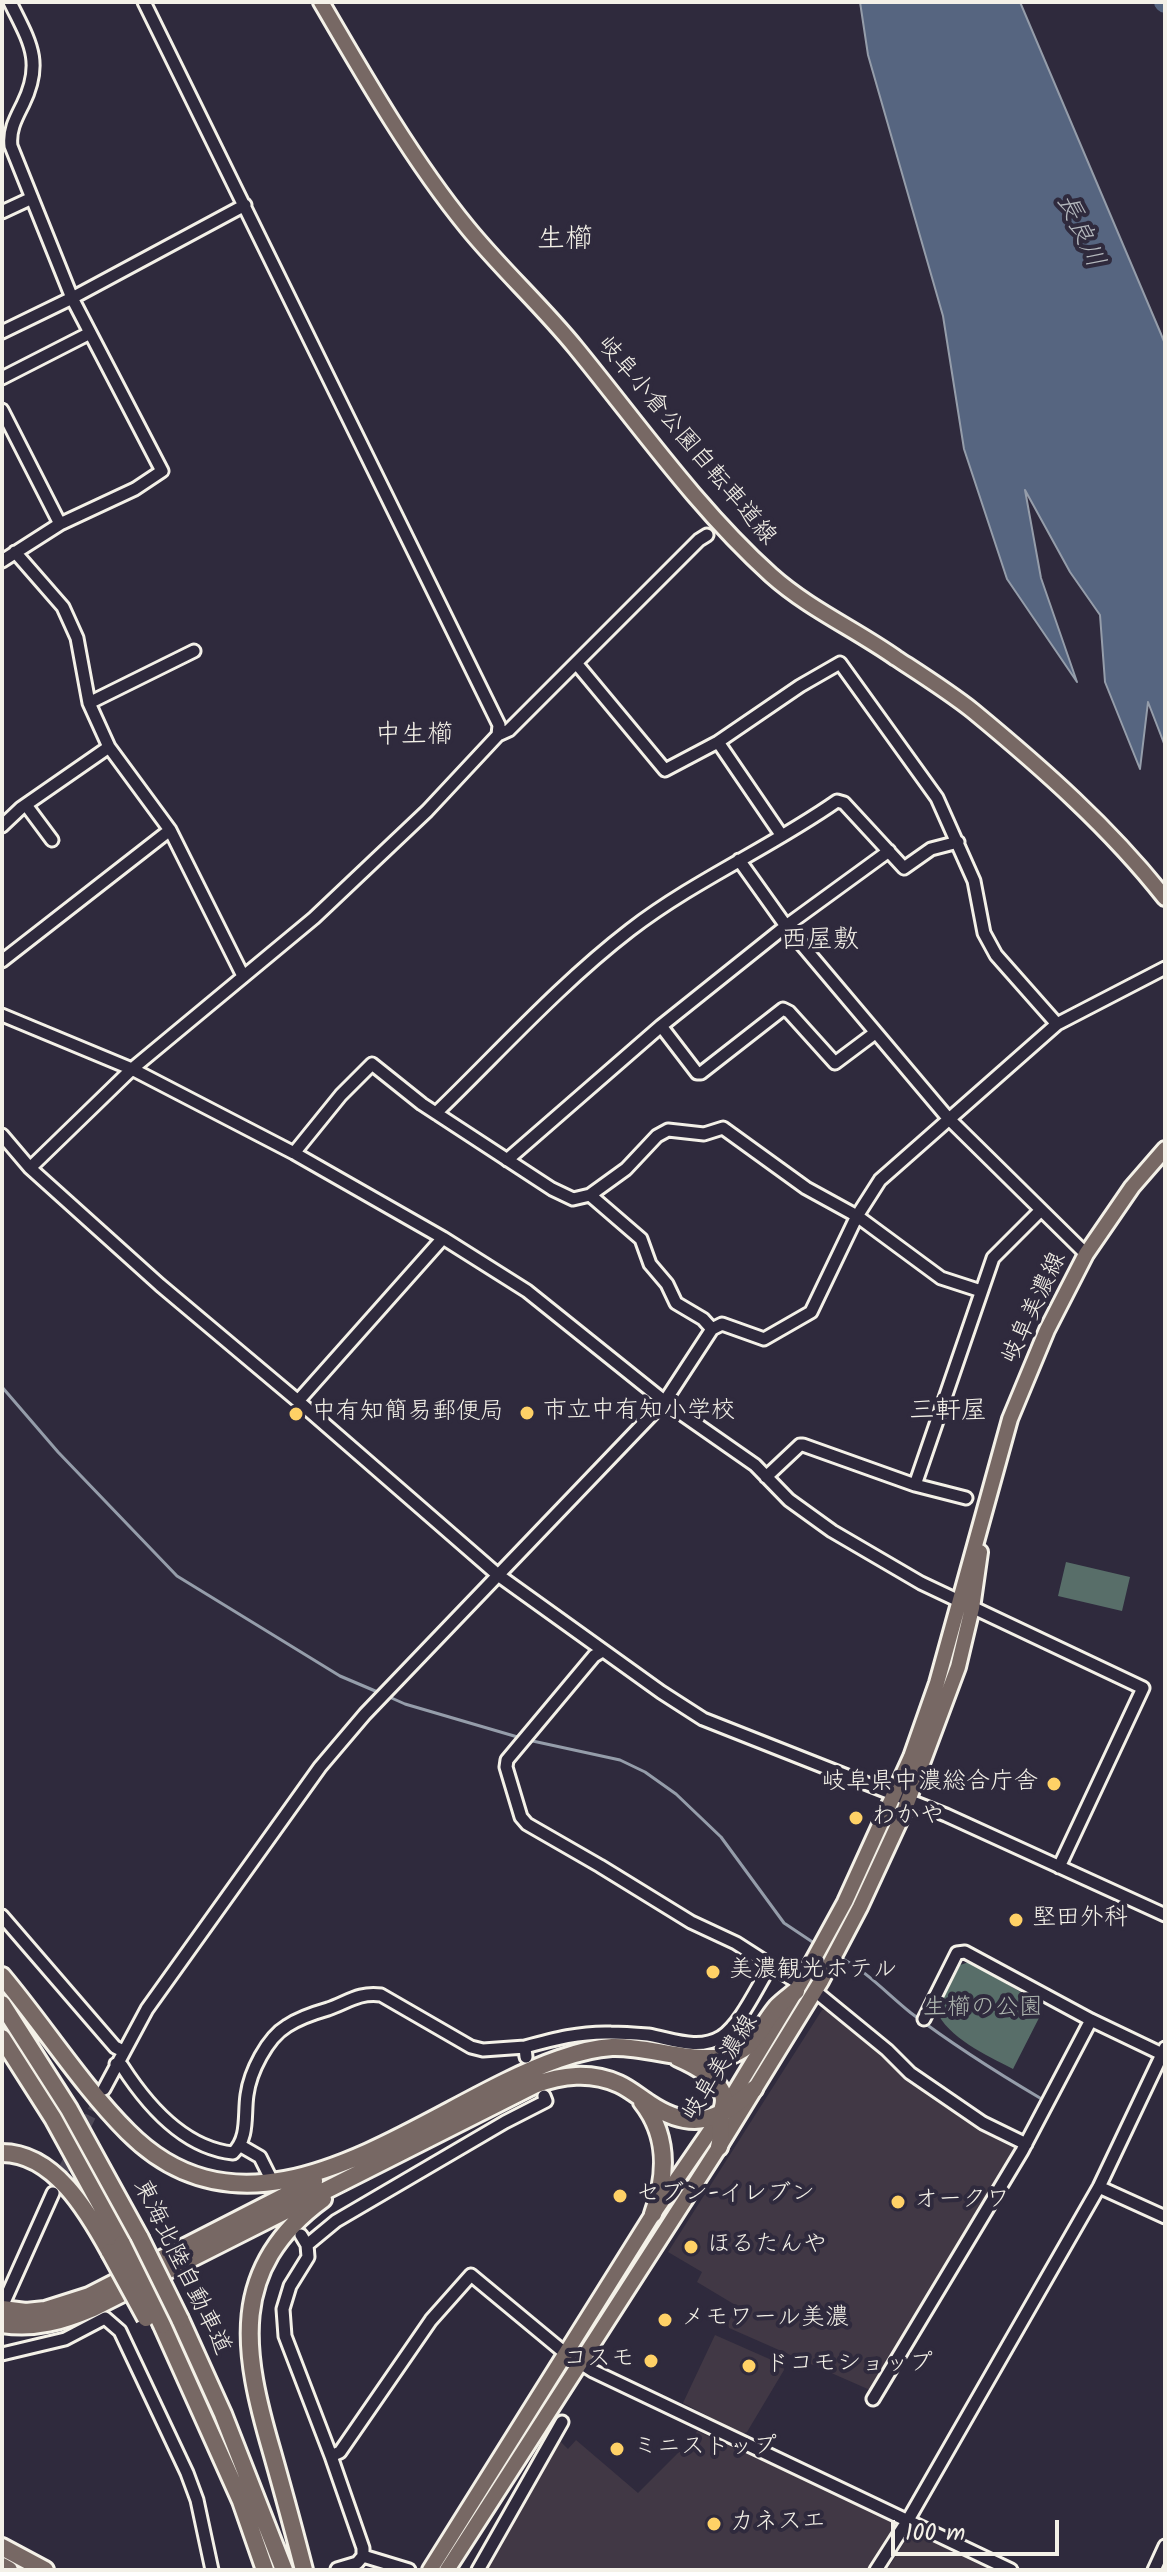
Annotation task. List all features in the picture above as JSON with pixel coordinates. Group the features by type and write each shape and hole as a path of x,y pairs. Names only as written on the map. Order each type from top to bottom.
{"highway":[{"path":"2,1976 129,2133 158,2157 188,2173 231,2184 279,2183 370,2160"},
{"path":"2,2324 21,2327 45,2325 93,2308 370,2160 522,2073 568,2056 613,2047 704,2057 724,2057 737,2052 750,2043 778,2006 798,1988"},
{"name":"東海北陸自動車道","path":"2,2004 69,2109 140,2238 223,2414 284,2570"},
{"name":"東海北陸自動車道","path":"2,2038 53,2118 154,2322 241,2501 265,2570"},
{"path":"666,2053 683,2060 715,2082 723,2095 719,2147"},
{"path":"3,2304 26,2312 45,2310 89,2296 370,2160 555,2078 571,2075 606,2079 632,2091 664,2113 692,2122 721,2115 754,2089"},
{"path":"632,2091 645,2105 661,2136 664,2172 653,2214"},
{"path":"2,2153 26,2158 43,2167 116,2248"},
{"path":"304,2570 253,2384 249,2354 252,2302 271,2256 301,2217 370,2160"},
{"path":"2,2547 45,2570"},
{"path":"2,2566 9,2570"}],"main road":[{"name":"岐阜小倉公園自転車道線","path":"321,2 406,139 465,225 573,344 685,484 745,551 801,599 889,653 971,710 1094,819 1131,856 1165,898"},
{"name":"岐阜美濃線","path":"447,2570 719,2147 815,1991 860,1907 902,1797 958,1667 966,1605 985,1507 1010,1419 1047,1330 1086,1254 1132,1187 1165,1149"},
{"name":"岐阜美濃線","path":"430,2570 653,2214 721,2115 798,1988 902,1797"}],"street":[{"path":"2,561 60,524 135,489 162,471 72,298 11,146 10,136 34,76 34,52 10,2"},
{"path":"144,2 328,380 385,488 499,725 498,735"},
{"path":"2,212 32,198"},
{"path":"2,332 245,205"},
{"path":"2,378 90,333"},
{"path":"2,410 60,524"},
{"path":"30,1168 132,1069 314,918 427,811 498,735 509,730 707,535"},
{"path":"15,552 63,607 77,638 89,703 109,747 170,830 243,976"},
{"path":"89,703 194,651"},
{"path":"576,663 665,770 718,742 840,663 937,798 974,881 984,933 996,955 1057,1024"},
{"path":"718,742 782,836"},
{"path":"2,826 26,805 109,747"},
{"path":"436,1113 536,1012 629,930 694,885 837,801 844,803 904,868 931,849 958,842"},
{"path":"26,805 52,840"},
{"path":"2,961 170,830"},
{"path":"507,1160 661,1026 786,926 889,851"},
{"path":"739,860 786,926 948,1118 1086,1254"},
{"path":"104,2089 147,2009 320,1767 665,1401 712,1329 722,1324 764,1339 811,1312 857,1216 880,1180 1057,1024 1165,968"},
{"path":"661,1026 697,1073 783,1009 835,1063 875,1033"},
{"path":"2,1015 132,1069 294,1153 443,1238 527,1291 665,1401 755,1465 789,1500 832,1531 921,1583 1143,1688 1059,1867"},
{"path":"294,1153 341,1095 372,1064 436,1113 552,1189 573,1199 590,1195 626,1169 657,1136 668,1130 704,1134 723,1128 806,1188 857,1216 941,1278 981,1291"},
{"path":"2,1135 30,1168 160,1285 498,1575 602,1651 703,1719 902,1797 1165,1915"},
{"path":"590,1195 641,1239 650,1264 667,1284 676,1303 703,1319 712,1329"},
{"path":"915,1485 993,1258 1041,1210"},
{"path":"298,1401 443,1238"},
{"path":"766,1477 803,1445 915,1485 966,1498"},
{"path":"602,1651 594,1656 507,1760 506,1767 521,1817 527,1824 691,1922 736,1943 771,1965 798,1988"},
{"path":"2,1916 115,2047 123,2051"},
{"path":"876,2570 908,2520 1099,2187 1164,2051 1091,2020 965,1952 957,1953 924,2019"},
{"path":"116,2064 122,2066 159,2113 185,2136 219,2152 233,2153 241,2146 247,2092 253,2073 269,2043 285,2027 337,2006 353,1996 368,1993 381,1995 471,2047 483,2050 526,2052 574,2034 600,2033 649,2035 688,2044 704,2043 720,2038 732,2027 771,1965"},
{"path":"815,1991 910,2073 983,2123 1026,2144"},
{"path":"873,2399 1026,2144 1091,2020"},
{"path":"337,2569 357,2563 363,2556 363,2548 285,2336 283,2309 290,2286 308,2257 304,2240 546,2101 544,2096"},
{"path":"241,2146 260,2157 270,2177"},
{"path":"1099,2187 1165,2217"},
{"path":"3,2304 53,2193"},
{"path":"331,2456 340,2452 431,2320 471,2275 565,2353 593,2371 1011,2570"},
{"path":"2,2354 65,2339 105,2318 120,2331 187,2473 197,2500 212,2570"},
{"path":"478,2570 562,2422"},
{"path":"1154,2570 1165,2546"},
{"path":"363,2556 409,2570"}],"shaded area":[{"path":"828,2009 1015,2145 1016,2152 870,2390 729,2328 728,2323 737,2306 697,2282 702,2272 668,2252 822,2010"},
{"path":"715,2335 783,2365 784,2370 747,2432 742,2434 683,2403"},
{"path":"697,2431 900,2523 870,2570 484,2570 557,2438 568,2449 576,2440 638,2493 679,2452 688,2450"},
{"path":"915,2533 996,2570 887,2570 909,2535"}],"green space":[{"path":"1066,1562 1130,1577 1122,1611 1058,1596"},
{"name":"生櫛の公園","path":"969,1962 1024,1994 1019,2003 1040,2016 1013,2069 959,2037 949,2029 936,2010 960,1965"}],"water":[{"name":"長良川","path":"860,2 1020,2 1165,344 1165,746 1148,702 1140,769 1105,682 1100,615 1070,572 1025,490 1041,578 1077,682 1007,579 964,449 943,316 868,55"}],"waterway":[{"path":"2,1387 58,1452 177,1576 340,1676 380,1693"},
{"path":"387,1696 521,1738"},
{"path":"528,1740 620,1760 645,1772 676,1794 721,1837 784,1923 817,1945"},
{"path":"838,1956 942,2036 1040,2098"}],"tunnel":[{"path":"56,2185 100,2097"}],"place":[{"name":"市立中有知小学校","path":"527,1413"},
{"name":"中有知簡易郵便局","path":"296,1414"},
{"name":"岐阜県中濃総合庁舎","path":"1054,1784"},
{"name":"わかや","path":"856,1818"},
{"name":"堅田外科","path":"1016,1920"},
{"name":"美濃観光ホテル","path":"713,1972"},
{"name":"セブン-イレブン","path":"620,2196"},
{"name":"オークワ","path":"898,2202"},
{"name":"ほるたんや","path":"691,2247"},
{"name":"メモワール美濃","path":"665,2320"},
{"name":"コスモ","path":"651,2361"},
{"name":"ドコモショップ","path":"749,2366"},
{"name":"ミニストップ","path":"617,2449"},
{"name":"カネスエ","path":"714,2524"}],"district":[{"name":"生櫛","path":"565,242"},
{"name":"中生櫛","path":"414,738"},
{"name":"西屋敷","path":"820,943"},
{"name":"三軒屋","path":"948,1414"}]}
